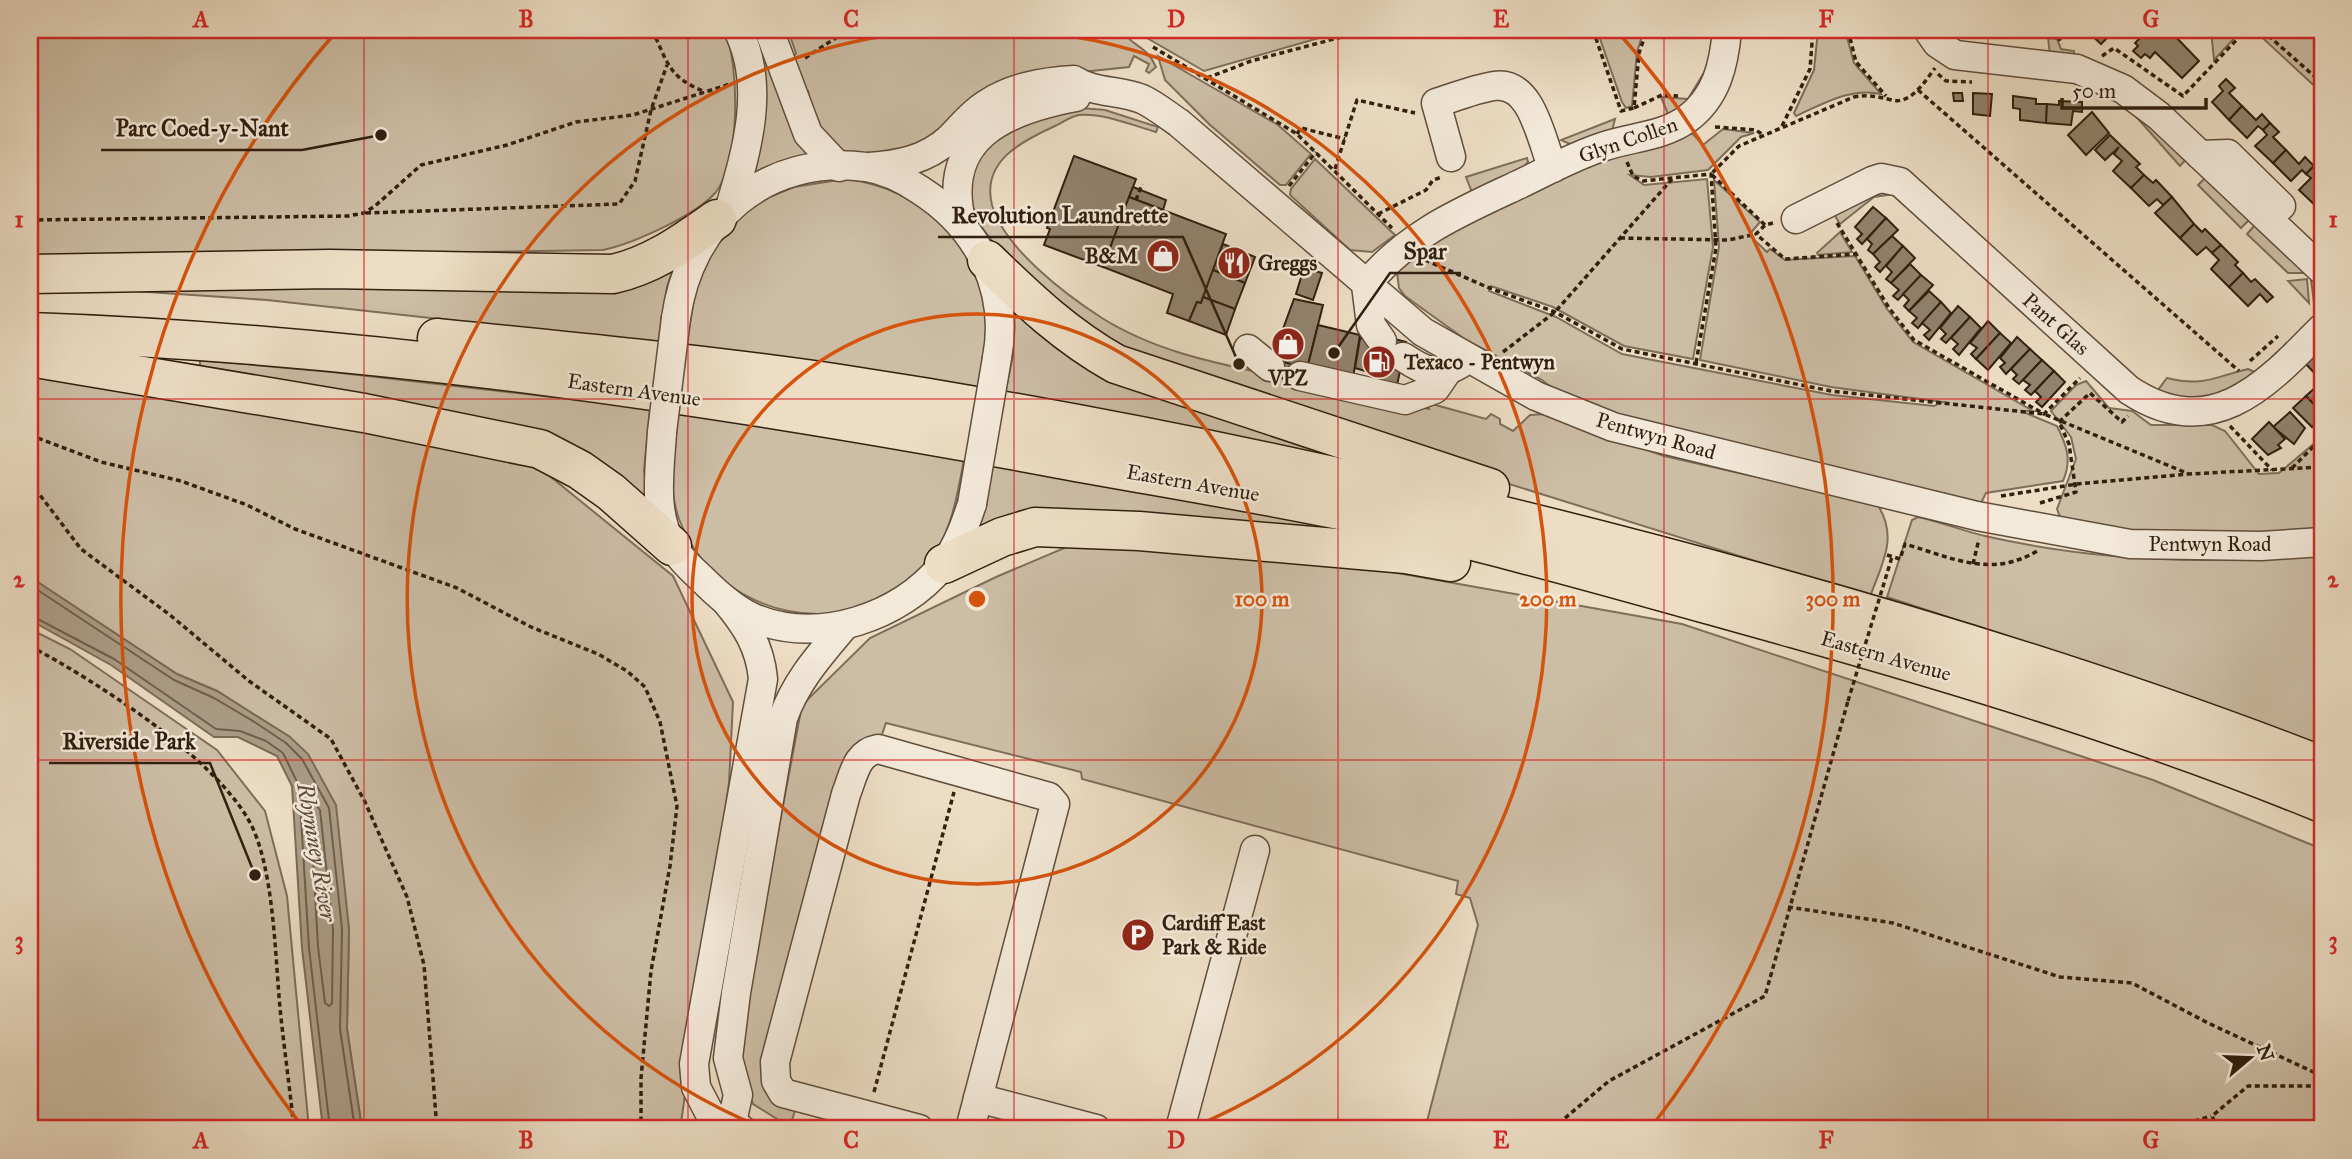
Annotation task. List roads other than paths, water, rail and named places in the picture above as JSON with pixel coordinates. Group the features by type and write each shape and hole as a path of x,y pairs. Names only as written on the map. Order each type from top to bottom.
{"highway":[{"path":"30,274 330,269 613,274 636,269 660,257 724,213"},
{"path":"987,260 1044,316 1084,346 1116,365 1566,513 1618,562"},
{"name":"Eastern Avenue","path":"30,307 384,332 831,383 1094,427 1351,478 1618,562 1908,661 2098,720 2322,803"},
{"name":"Eastern Avenue","path":"30,332 153,336 380,356 826,415 1618,562 1927,630 2105,687 2322,766"},
{"path":"30,357 364,413 540,449 580,470 611,492 672,546"},
{"path":"944,565 1002,537 1024,530 1079,527 1406,554 1550,580 1618,562"}],"street":[{"path":"724,213 744,154 753,101 750,63 738,30"},
{"path":"769,30 808,134 839,167"},
{"name":"Glyn Collen","path":"1366,285 1414,250 1440,223 1553,168 1619,142 1662,132 1717,83 1727,30"},
{"path":"1928,30 1947,50 1964,57 2077,69 2103,78 2143,103 2322,271"},
{"name":"Pentwyn Road","path":"869,167 899,165 929,153 986,105 1016,90 1074,80 1086,88 1106,89 1142,100 1179,123 1226,160 1366,285 1423,332 1469,364 1536,396 1613,427 2020,526 2130,544 2261,546 2322,542"},
{"name":"Glyn Collen","path":"1446,167 1441,120 1436,103 1497,85 1515,90 1529,104 1553,168"},
{"name":"Pentwyn Road","path":"962,224 956,201 957,183 972,147 986,131 1015,112 1052,100 1076,97 1086,88"},
{"path":"725,600 755,619 816,630 873,617 897,603 944,565 963,531 972,504 1000,342 999,304 987,260 962,224 935,199 906,180 869,167 839,167 786,175 752,190 724,213 705,234 687,269 676,318 662,432 659,508 672,546 725,600 748,628 761,660 762,680 694,1064 696,1087 711,1116 736,1126 738,1095 728,1058 736,993 783,718 791,695 804,673 845,625"},
{"name":"Pant Glas","path":"1796,219 1881,178 1900,182 2129,390 2155,404 2189,410 2236,403 2263,386 2322,328"},
{"path":"1366,285 1371,325 1393,349 1425,372 1469,364"},
{"path":"1248,349 1270,367"},
{"path":"1300,376 1405,400 1435,389 1469,364"},
{"path":"919,1129 782,1093 776,1081 775,1062 846,794 861,757 867,751 878,749 1049,797 1055,804 970,1129"},
{"path":"1180,1129 1255,850"},
{"path":"978,1098 1096,1129"}],"water":[{"name":"Rhymney River","path":"30,577 177,674 217,691 290,737 308,754 336,805 349,929 347,1029 362,1129 323,1129 302,948 292,786 277,756 238,737 214,737 111,665 30,620"}],"place":[{"name":"Parc Coed-y-Nant","path":"381,135"},
{"name":"B&M","path":"1163,256"},
{"name":"Greggs","path":"1234,263"},
{"name":"VPZ","path":"1288,344"},
{"name":"Spar","path":"1334,353"},
{"name":"Texaco - Pentwyn","path":"1379,362"},
{"name":"Revolution Laundrette","path":"1239,364"},
{"name":"Riverside Park","path":"255,875"},
{"name":"Cardiff East Park & Ride","path":"1138,935"}]}
